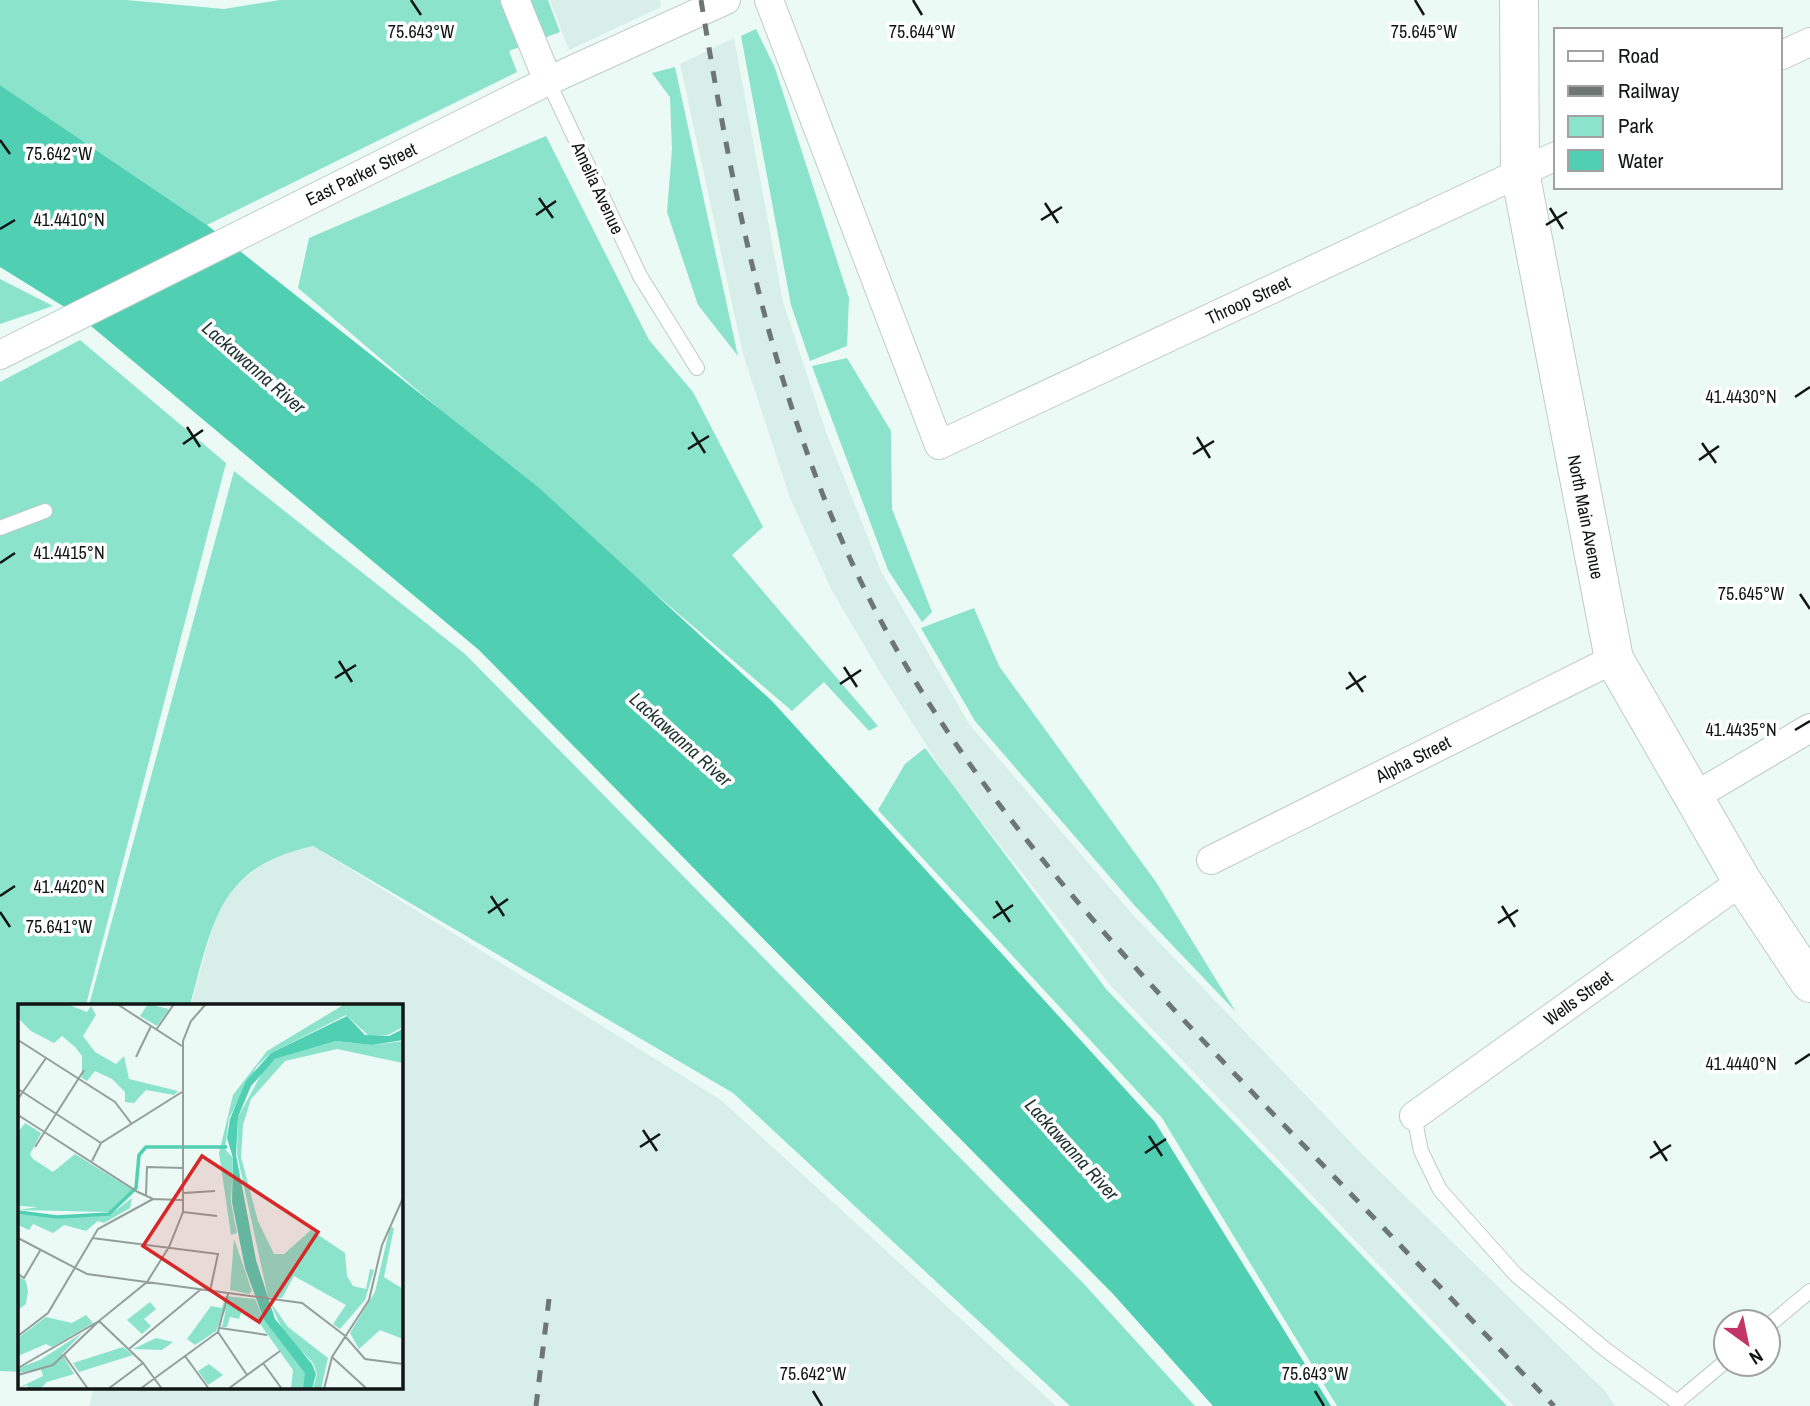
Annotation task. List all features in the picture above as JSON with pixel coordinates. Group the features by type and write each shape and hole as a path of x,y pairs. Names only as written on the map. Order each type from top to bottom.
{"main road":[{"name":"North Main Avenue","path":"1519,0 1520,172 1614,659 1692,799 1810,984"}],"street":[{"name":"Amelia Avenue","path":"514,0 548,81"},
{"name":"East Parker Street","path":"0,355 548,81 726,0"},
{"name":"Throop Street","path":"769,0 939,445 1554,157"},
{"path":"1782,55 1810,42"},
{"name":"Alpha Street","path":"1212,860 1614,659"},
{"path":"1692,799 1810,728"},
{"name":"Wells Street","path":"1413,1116 1742,881"}],"lane":[{"name":"Amelia Avenue","path":"548,81 640,276 697,368"},
{"path":"0,528 44,511"},
{"path":"1413,1116 1420,1151 1440,1190 1516,1275 1606,1350 1679,1404 1712,1375"},
{"path":"1782,1314 1810,1291"}],"shaded area":[{"path":"550,0 660,0 661,7 569,50"},
{"path":"734,38 783,302 826,432 881,571 969,724 1134,916 1364,1156 1605,1391 1615,1406 1514,1406 1111,986 948,779 832,591 790,498 743,354 680,64"},
{"path":"313,846 721,1100 1056,1406 89,1406 94,1388 402,1388 402,1004 191,1004 215,917 232,887 279,853"}],"green space":[{"path":"0,0 126,0 224,9 280,0 548,0 560,32 509,51 517,72 207,225 0,85"},
{"path":"756,29 775,68 849,298 847,346 810,361 791,305 741,36"},
{"path":"675,67 738,356 698,305 667,212 672,149 670,97 652,73"},
{"path":"546,136 649,340 693,392 763,527 732,555 878,726 869,731 824,682 792,711 298,288 309,238"},
{"path":"0,279 53,306 0,324"},
{"path":"80,340 226,463 86,1004 18,1004 18,1372 0,1371 0,382"},
{"path":"847,358 891,431 892,509 932,612 922,622 888,570 812,366"},
{"path":"234,471 465,654 1084,1284 1195,1406 1070,1406 733,1093 313,846 281,855 257,868 238,884 224,903 214,924 190,1004 89,1004"},
{"path":"974,608 999,666 1156,882 1236,1012 1135,906 975,721 921,628"},
{"path":"925,748 1106,989 1507,1406 1337,1406 1162,1118 878,810 905,764"}],"water":[{"name":"Lackawanna River","path":"0,85 207,225 538,487 772,701 1155,1122 1331,1406 1213,1406 1114,1295 479,650 79,316 0,267"}],"railway":[{"path":"701,0 743,225 781,373 804,445 832,516 863,586 903,661 948,733 997,802 1105,933 1219,1058 1554,1406"},
{"path":"536,1406 549,1299"}]}
